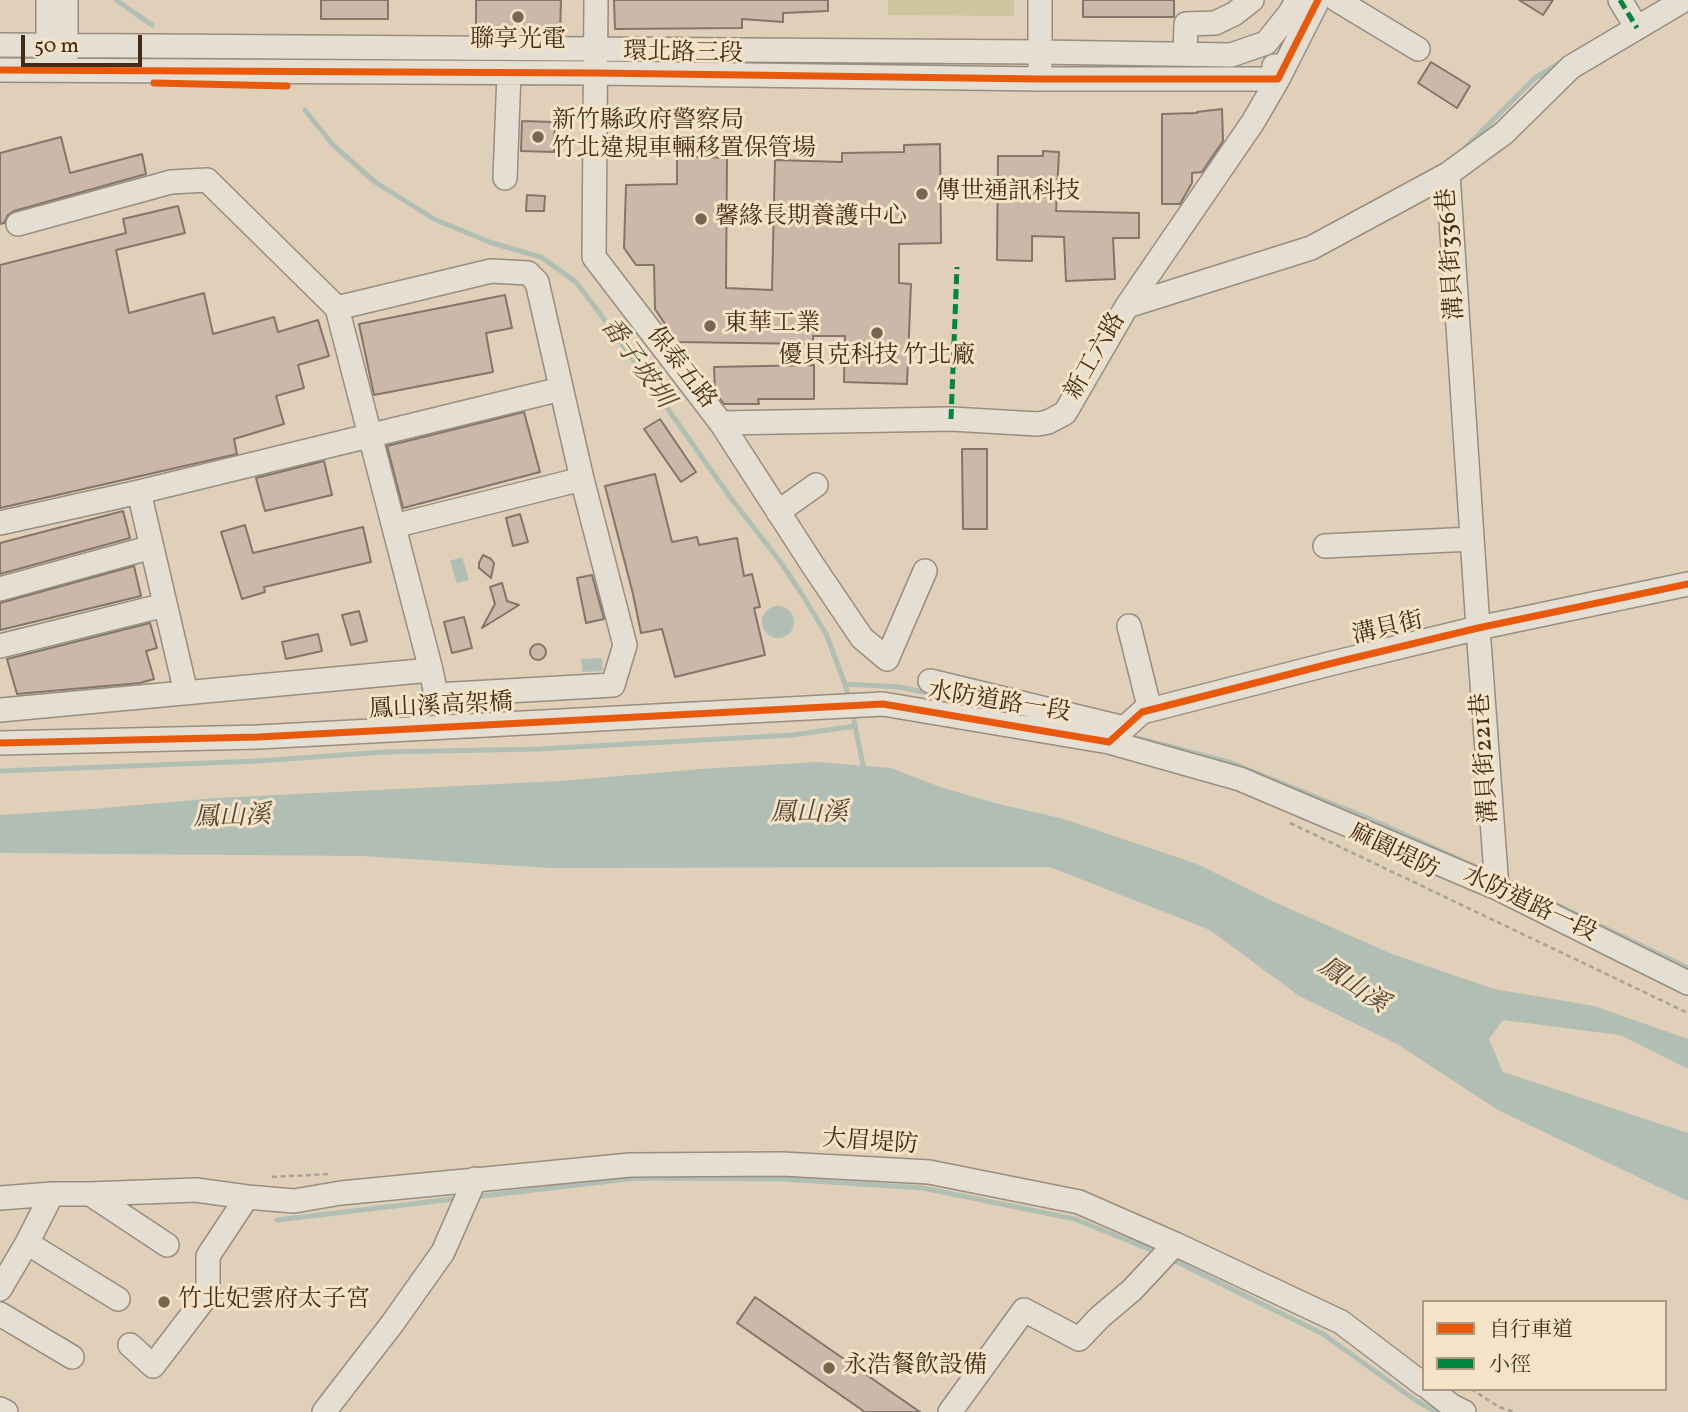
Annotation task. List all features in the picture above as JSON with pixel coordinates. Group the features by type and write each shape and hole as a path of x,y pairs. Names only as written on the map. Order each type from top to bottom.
{"street":[{"path":"48,0 57,45 57,71"},
{"path":"57,45 66,0"},
{"name":"保泰五路","path":"596,0 594,257 721,423 862,638 887,659 925,571"},
{"path":"1040,0 1040,79"},
{"path":"1185,54 1186,24 1215,23 1234,14 1252,0"},
{"path":"1278,79 1266,43 1297,0"},
{"path":"1278,79 1318,0"},
{"path":"1337,0 1418,49"},
{"path":"1620,0 1637,27"},
{"name":"溝貝街336巷","path":"1478,628 1448,174 1504,133 1571,67 1684,0"},
{"name":"環北路三段","path":"0,70 509,73 596,62 1040,52 1231,55 1266,43"},
{"name":"環北路三段","path":"0,45 596,62 1040,79 1278,79"},
{"path":"505,178 509,73"},
{"name":"新工六路","path":"721,423 951,419 1038,424 1065,413 1127,306 1254,122 1278,79"},
{"path":"1127,306 1311,248 1448,174"},
{"path":"18,223 171,182 207,180 337,309 436,695 613,685 625,645 582,479 537,282 528,273 491,271 337,309"},
{"path":"0,523 139,492 561,389"},
{"path":"394,526 582,479"},
{"path":"778,512 816,485"},
{"path":"139,492 186,692"},
{"path":"1325,546 1472,539"},
{"path":"0,589 152,547"},
{"name":"溝貝街","path":"1117,735 1142,712 1478,628 1688,584"},
{"path":"0,646 165,605"},
{"path":"1129,626 1150,710"},
{"name":"溝貝街221巷","path":"1478,628 1497,888"},
{"path":"0,708 431,670"},
{"path":"930,681 1117,735"},
{"name":"水防道路一段","path":"883,704 1117,735 1240,779 1497,888 1688,982"},
{"name":"鳳山溪高架橋","path":"0,743 258,737 883,704"},
{"path":"0,1198 195,1190 294,1201 341,1193 630,1165 783,1164 929,1172 1079,1202 1340,1322 1422,1384"},
{"path":"324,1412 443,1252 475,1179"},
{"path":"0,1289 52,1194"},
{"path":"90,1194 167,1245"},
{"path":"130,1345 153,1366 208,1294 208,1256 247,1197"},
{"path":"27,1243 118,1299"},
{"path":"950,1412 1024,1310 1079,1339 1132,1290 1175,1244"},
{"path":"0,1314 72,1357"},
{"path":"1433,1391 1464,1412"},
{"path":"0,1409 6,1412"}],"path":[{"path":"272,1177 339,1173"},
{"path":"1474,1391 1500,1407 1514,1412"}],"shaded area":[{"path":"888,0 1014,0 1014,16 888,15"}],"water":[{"path":"462,557 469,580 457,583 450,561"},
{"path":"778,606 790,610 794,622 790,634 778,638 766,634 762,622 766,610"},
{"path":"602,658 603,671 582,672 581,659"},
{"name":"鳳山溪","path":"817,762 891,768 943,788 1064,819 1197,864 1392,954 1494,989 1594,1006 1688,1039 1688,1069 1620,1035 1503,1020 1489,1039 1503,1072 1688,1133 1688,1201 1498,1110 1397,1044 1299,996 1210,930 1050,867 551,868 361,856 0,853 0,815 216,798 560,781"}],"building":[{"path":"321,0 388,0 388,19 321,19"},
{"name":"聯享光電","path":"476,0 561,0 560,34 476,33"},
{"path":"614,0 828,0 828,11 783,13 783,22 742,19 742,28 615,29"},
{"path":"1083,0 1174,0 1174,17 1083,17"},
{"path":"1519,0 1553,0 1543,15"},
{"path":"1431,62 1470,86 1457,108 1418,83"},
{"path":"1222,109 1223,141 1202,172 1192,173 1192,183 1180,204 1162,204 1162,114"},
{"name":"新竹縣政府警察局 竹北違規車輛移置保管場","path":"522,121 555,122 554,152 521,151"},
{"path":"61,137 70,173 142,154 146,174 14,211 0,224 0,153"},
{"path":"940,144 941,243 899,244 899,283 911,284 907,384 844,382 845,336 813,336 813,344 677,342 655,309 654,265 636,265 624,248 626,185 677,184 677,156 727,158 726,288 772,290 775,160 842,162 842,153 904,152 904,145"},
{"path":"1043,151 1059,152 1056,211 1139,213 1139,238 1113,238 1115,279 1066,281 1064,237 1032,236 1032,261 997,260 998,156 1043,156"},
{"path":"527,195 545,196 544,211 526,211"},
{"path":"178,206 185,233 116,250 129,313 204,293 213,334 274,317 278,332 318,320 329,356 298,365 304,388 276,396 284,424 234,439 237,454 0,508 0,265 126,233 123,219"},
{"path":"505,295 512,328 486,333 493,372 374,395 359,324"},
{"path":"814,365 814,399 758,399 759,404 724,404 715,392 714,367"},
{"path":"524,412 540,472 403,508 387,446"},
{"path":"660,419 696,472 681,482 644,429"},
{"path":"962,449 987,449 987,529 963,529"},
{"path":"324,461 332,495 265,511 256,478"},
{"path":"655,474 672,542 697,537 699,545 737,538 744,576 752,574 760,607 754,608 765,655 675,677 662,629 641,633 605,486"},
{"path":"123,511 130,538 0,574 0,543"},
{"path":"520,514 528,542 513,546 506,518"},
{"path":"245,525 253,553 363,527 371,562 264,587 265,592 242,599 221,532"},
{"path":"483,555 494,563 491,578 479,568"},
{"path":"134,566 141,596 0,630 0,603"},
{"path":"592,575 604,619 586,623 577,578"},
{"path":"502,583 507,601 519,605 482,628 495,604 490,587"},
{"path":"359,611 367,641 351,645 342,615"},
{"path":"464,617 472,648 452,653 444,622"},
{"path":"150,623 157,648 146,651 154,679 140,683 17,694 7,659"},
{"path":"318,634 322,651 286,659 282,642"},
{"path":"535,644 541,644 546,652 544,658 535,660 530,655 530,649"},
{"name":"永浩餐飲設備","path":"755,1297 920,1412 865,1412 737,1323"}],"waterway":[{"name":"番子坡圳","path":"116,0 152,25"},
{"path":"1462,151 1535,78 1561,62"},
{"name":"番子坡圳","path":"305,110 333,145 375,182 434,219 492,243 541,257 576,282 803,596 826,634 849,698"},
{"path":"845,684 899,687 963,700"},
{"path":"852,711 864,770"},
{"path":"0,771 258,761 384,752 539,749 792,735 856,726"},
{"path":"1137,738 1229,762 1368,818 1483,870"},
{"path":"1528,891 1688,968"},
{"path":"482,1196 637,1178 783,1179 923,1188 1075,1219 1151,1250"},
{"path":"277,1220 453,1199"},
{"path":"1173,1260 1323,1334 1436,1412"}],"marked path":[{"path":"1620,0 1637,28"},
{"path":"951,419 957,267"}],"cycle path":[{"path":"0,70 1278,79 1318,0"},
{"path":"154,83 287,86"},
{"path":"0,743 258,737 883,704 1109,742 1142,712 1478,628 1688,584"}],"place":[{"name":"聯享光電","path":"518,17"},
{"name":"新竹縣政府警察局 竹北違規車輛移置保管場","path":"538,137"},
{"name":"傳世通訊科技","path":"922,194"},
{"name":"馨緣長期養護中心","path":"701,219"},
{"name":"東華工業","path":"710,326"},
{"name":"優貝克科技 竹北廠","path":"877,333"},
{"name":"竹北妃雲府太子宮","path":"164,1302"},
{"name":"永浩餐飲設備","path":"829,1368"}]}
